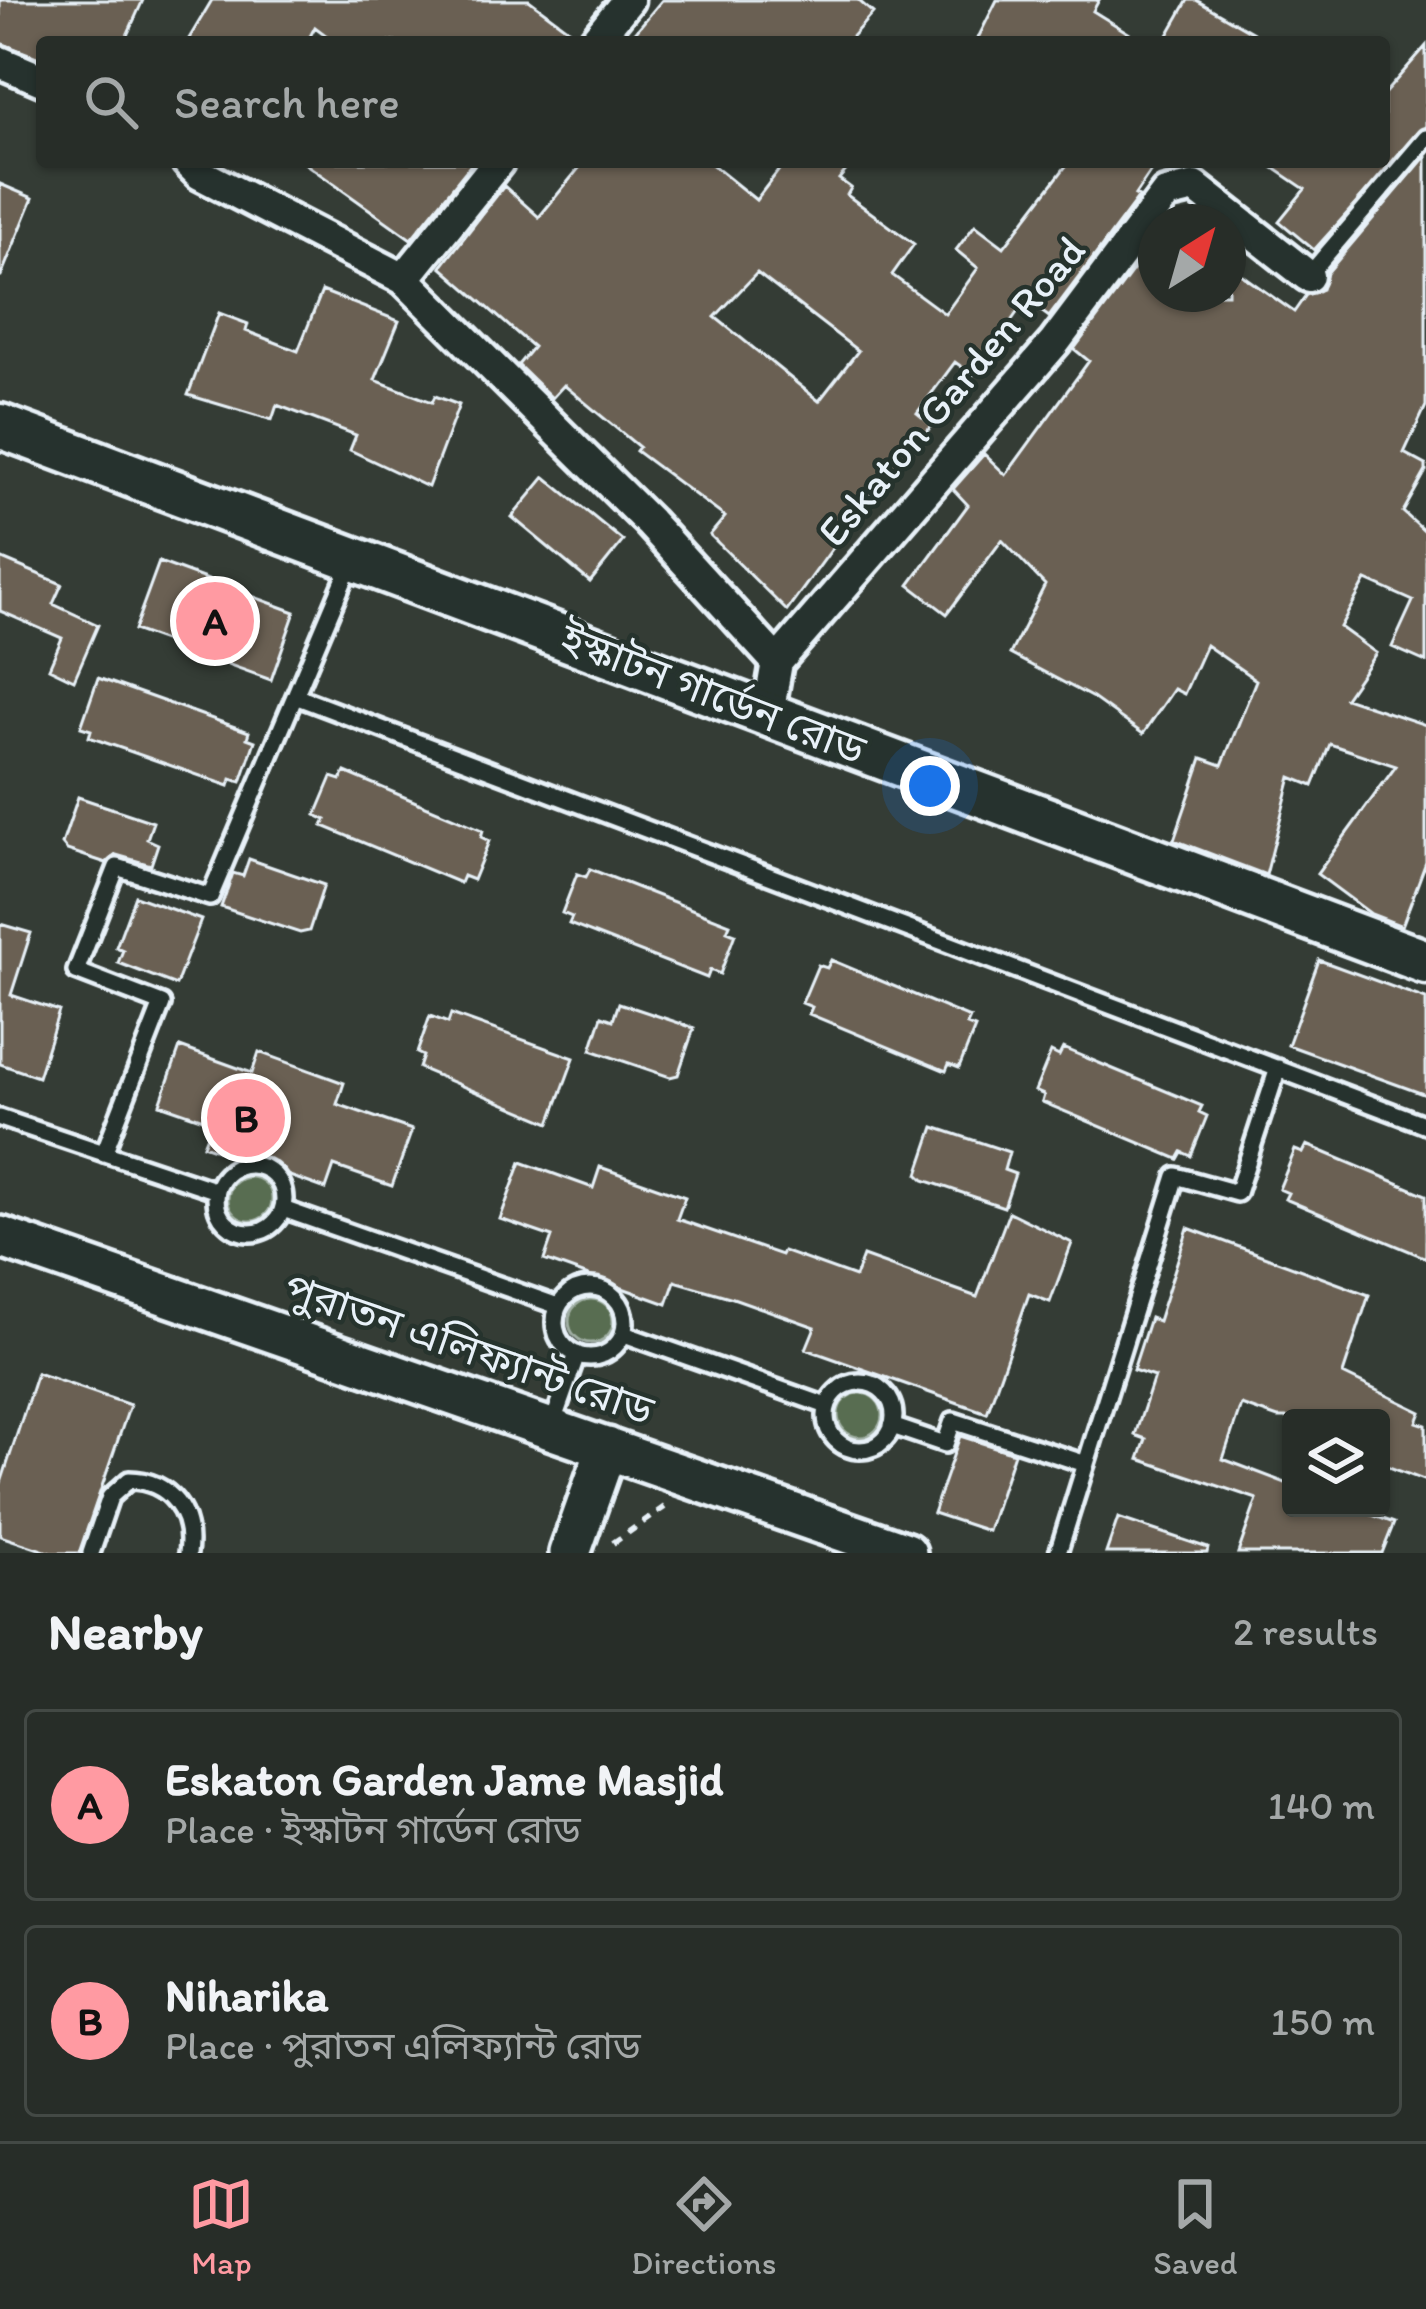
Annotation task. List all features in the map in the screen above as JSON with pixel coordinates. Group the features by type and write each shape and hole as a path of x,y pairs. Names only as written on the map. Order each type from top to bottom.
{"main road":[{"name":"ইস্কাটন গার্ডেন রোড","path":"0,426 1426,962"}],"street":[{"path":"599,36 628,0"},
{"path":"0,62 36,77"},
{"path":"194,168 404,280 649,523 777,662 768,714"},
{"path":"404,280 493,168"},
{"name":"Eskaton Garden Road","path":"777,662 1055,342 1166,194 1195,187 1308,276"},
{"name":"পুরাতন এলিফ্যান্ট রোড","path":"0,1237 906,1553"},
{"path":"570,1553 607,1448"}],"lane":[{"path":"1308,276 1426,138"},
{"path":"104,1153 162,1004 76,971 117,868 210,897 353,558"},
{"path":"295,696 1426,1125"},
{"path":"1058,1553 1176,1176 1238,1193 1278,1068"},
{"path":"0,1118 217,1191"},
{"path":"259,1166 277,1178 283,1209 259,1232 236,1230 220,1214 217,1191 228,1173 259,1166"},
{"path":"283,1209 558,1306"},
{"path":"575,1289 610,1292 624,1310 624,1334 600,1356 577,1354 555,1328 558,1306 575,1289"},
{"path":"624,1334 827,1406"},
{"path":"551,1428 577,1354"},
{"path":"869,1383 891,1404 892,1426 872,1448 850,1448 833,1436 827,1406 838,1389 869,1383"},
{"path":"892,1426 945,1444 952,1421 1086,1464"},
{"path":"91,1553 110,1497 130,1480 149,1480 178,1502 189,1522 188,1553"}],"path":[{"path":"599,1552 704,1481"}],"green space":[{"path":"250,1177 266,1183 272,1199 266,1215 250,1221 234,1215 228,1199 234,1183"},
{"path":"591,1299 606,1306 613,1321 606,1336 591,1343 576,1336 569,1321 576,1306"},
{"path":"860,1393 876,1399 882,1415 876,1431 860,1437 844,1431 838,1415 844,1399"}],"building":[{"path":"0,0 143,0 127,36 36,36 36,57 0,43"},
{"path":"212,0 529,0 576,35 327,36 315,27 310,36 191,36"},
{"path":"662,0 858,0 873,13 852,36 632,36"},
{"path":"997,0 1099,0 1093,11 1133,36 979,36"},
{"path":"1188,0 1196,0 1259,36 1167,36"},
{"path":"1426,46 1426,126 1390,166 1390,87"},
{"path":"1426,156 1426,406 1404,453 1426,465 1426,471 1403,512 1426,533 1426,662 1392,647 1413,601 1366,580 1340,627 1376,653 1345,698 1426,725 1426,862 1402,926 1371,914 1317,874 1396,766 1330,744 1313,786 1291,777 1266,875 1174,840 1202,758 1222,765 1256,680 1206,645 1184,694 1174,689 1143,734 1093,698 1010,654 1045,585 1002,540 947,614 909,585 968,505 953,489 984,454 1006,475 1089,361 1074,349 1138,264 1138,312 1246,312 1246,278 1294,312 1306,295 1322,289 1327,273"},
{"path":"311,168 468,168 411,239"},
{"path":"579,168 716,168 756,200 780,168 848,168 839,179 851,188 847,195 914,244 892,275 945,314 978,268 956,250 975,225 1004,247 1064,168 1153,168 1135,195 1139,197 1049,317 1026,300 973,375 955,362 917,413 932,425 876,497 872,494 787,611 710,535 725,517 636,451 639,447 564,385 552,398 518,365 533,347 441,267 504,186 539,217","holes":["757,273 858,351 819,401 715,317"]},
{"path":"1274,168 1388,168 1314,250 1279,221 1305,189"},
{"path":"0,184 33,198 1,276 0,276"},
{"path":"322,291 399,321 375,380 432,402 435,396 459,405 428,487 350,450 356,435 277,405 272,420 188,395 219,313 248,324 246,331 298,351"},
{"path":"545,477 623,541 590,582 512,517"},
{"path":"0,558 62,584 53,604 98,625 74,680 49,668 62,638 0,611"},
{"path":"159,562 295,612 271,680 134,630"},
{"path":"98,678 249,732 247,738 255,741 241,782 231,779 229,786 89,737 91,730 81,727"},
{"path":"345,772 483,830 481,837 489,841 473,880 463,876 460,883 323,826 326,820 316,815 332,777 341,780"},
{"path":"78,797 153,822 147,839 158,844 151,865 116,855 106,863 67,850 62,844"},
{"path":"249,859 324,885 309,931 300,933 221,907 233,873 243,876"},
{"path":"590,869 730,924 727,931 735,934 720,974 710,970 707,978 569,924 572,917 562,913 577,874 586,877"},
{"path":"135,896 201,920 176,985 118,963 123,950 116,947"},
{"path":"0,924 31,933 11,995 59,1011 38,1077 0,1064"},
{"path":"831,960 970,1018 967,1025 975,1028 959,1068 949,1064 946,1071 809,1014 812,1007 802,1003 818,965 827,968"},
{"path":"1319,960 1426,999 1426,1095 1288,1045"},
{"path":"619,1003 694,1028 678,1075 670,1077 591,1050 602,1016 613,1020"},
{"path":"451,1014 574,1058 550,1123 419,1068 423,1056 417,1053 430,1016 448,1023"},
{"path":"180,1047 252,1073 259,1052 344,1083 337,1104 412,1130 392,1186 334,1166 326,1189 203,1145 212,1122 160,1104"},
{"path":"1063,1048 1202,1106 1199,1112 1207,1116 1191,1156 1182,1152 1178,1159 1042,1102 1044,1095 1035,1091 1051,1052 1059,1056"},
{"path":"934,1127 1009,1152 1004,1170 1015,1174 1004,1207 918,1174"},
{"path":"1307,1145 1426,1195 1426,1258 1285,1199 1288,1193 1279,1189 1295,1150 1303,1153"},
{"path":"521,1162 593,1188 600,1167 685,1197 677,1219 781,1255 783,1251 855,1277 863,1256 977,1297 1009,1212 1072,1243 1050,1302 1029,1294 987,1413 806,1349 815,1327 733,1298 675,1281 667,1304 544,1260 552,1237 500,1219"},
{"path":"1188,1228 1369,1295 1343,1374 1421,1412 1417,1422 1426,1425 1426,1481 1390,1467 1390,1409 1282,1409 1282,1418 1278,1418 1241,1405 1223,1459 1282,1482 1282,1517 1378,1517 1394,1523 1382,1553 1238,1553 1257,1499 1139,1459 1146,1439 1135,1435 1154,1377 1133,1370 1150,1318 1158,1321"},
{"path":"37,1373 130,1405 79,1553 51,1553 0,1536 0,1486"},
{"path":"960,1436 1014,1453 988,1531 933,1513"},
{"path":"1118,1518 1208,1548 1207,1553 1106,1553"}],"place":[{"name":"Eskaton Garden Jame Masjid","path":"215,621"},
{"name":"Niharika","path":"246,1118"}]}
